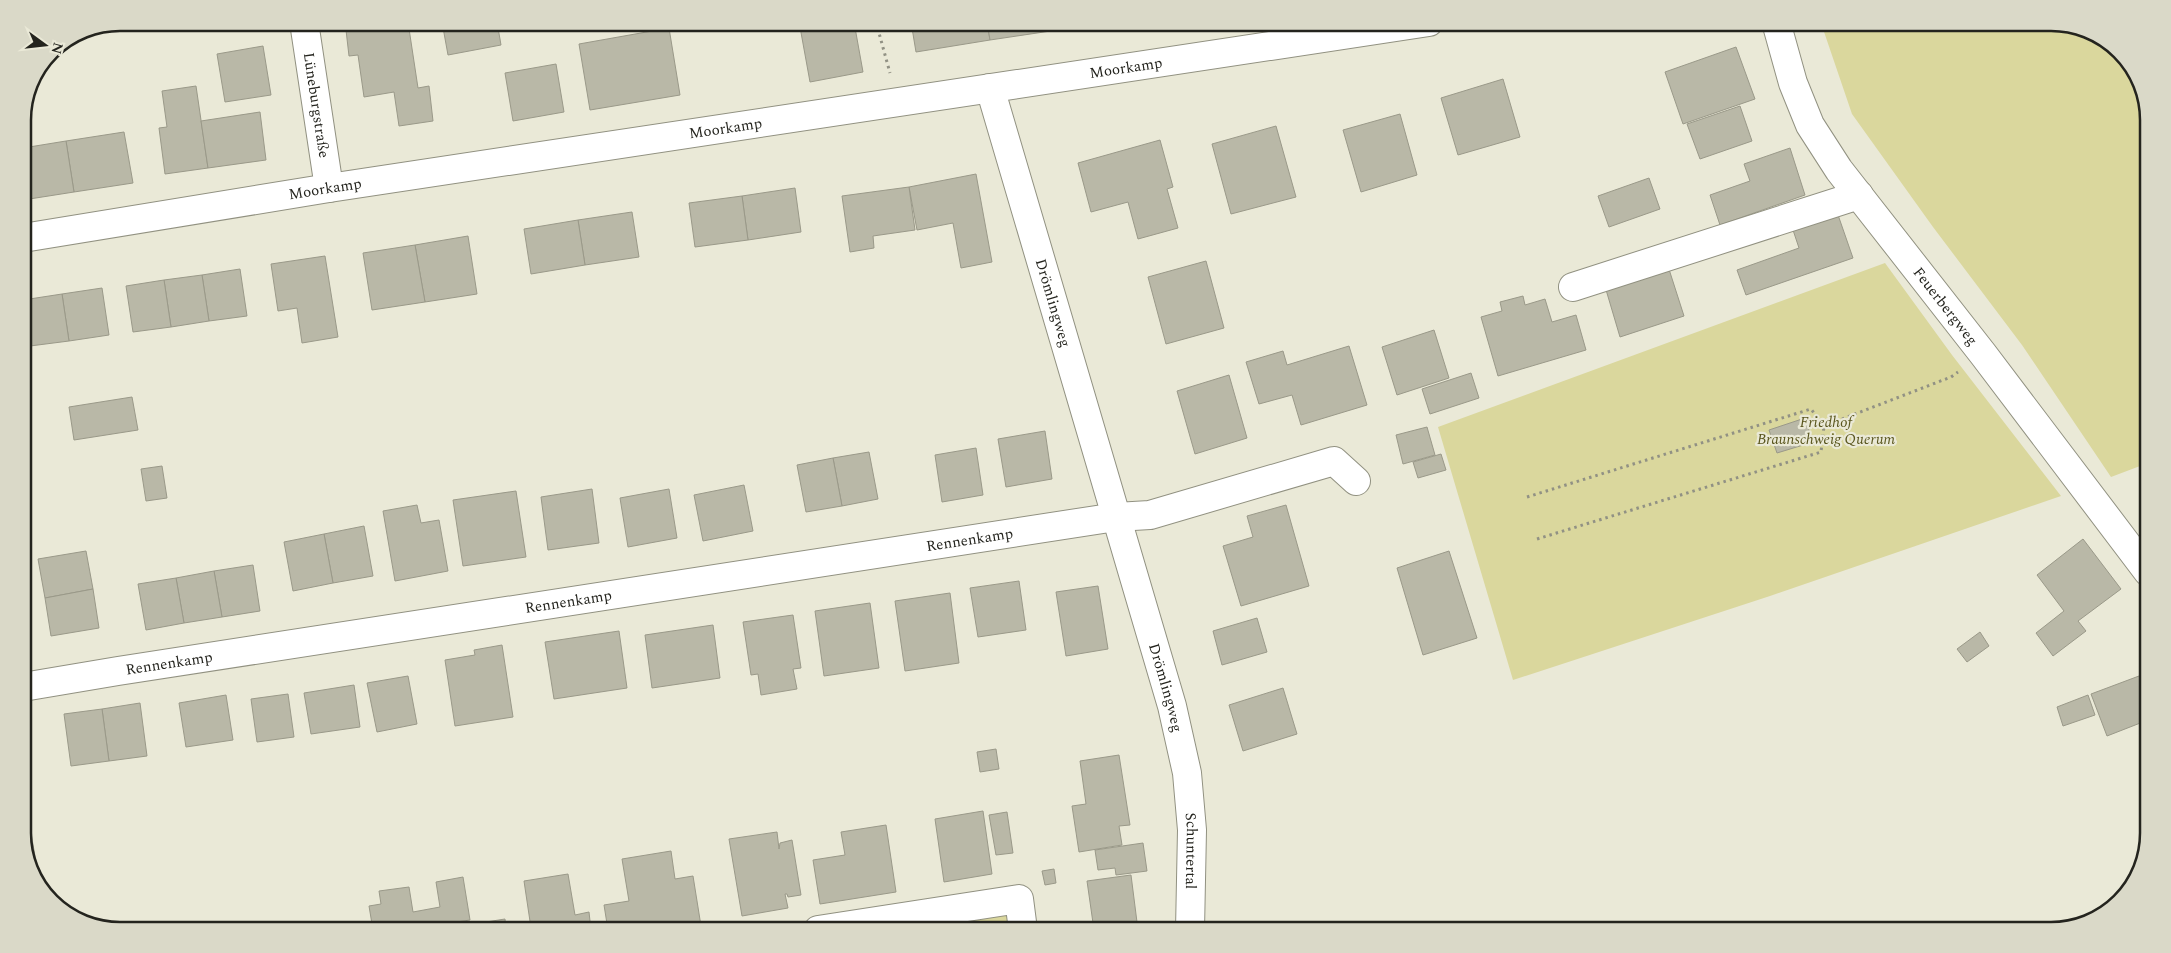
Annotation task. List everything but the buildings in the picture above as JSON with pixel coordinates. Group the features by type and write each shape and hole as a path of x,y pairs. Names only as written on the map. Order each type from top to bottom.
{"street":[{"name":"Lüneburgstraße","path":"305,31 330,188"},
{"name":"Moorkamp","path":"31,237 330,188 1369,31"},
{"name":"Feuerbergweg","path":"1778,31 1793,84 1810,125 1839,170 1983,354 2140,561"},
{"name":"Drömlingweg","path":"990,88 1172,706 1187,773"},
{"path":"1573,287 1860,195"},
{"path":"1116,517 1150,515 1334,461 1356,481"},
{"name":"Rennenkamp","path":"31,686 118,670 1116,517"},
{"name":"Schuntertal","path":"1187,773 1192,830 1190,922"},
{"path":"870,922 1019,899 1022,922"}],"path":[{"path":"878,31 893,85 902,102"},
{"path":"1824,426 1951,377 1983,354"},
{"path":"1527,497 1811,408 1824,426 1821,452 1537,539"}],"green space":[{"path":"1824,31 2051,31 2085,38 2114,57 2131,81 2140,114 2140,466 2111,477 2022,345 1933,227 1852,114"},
{"name":"Friedhof Braunschweig Querum","path":"1885,263 1952,355 2061,496 1770,596 1513,680 1438,427"},
{"path":"1019,899 1022,922 870,922"}]}
